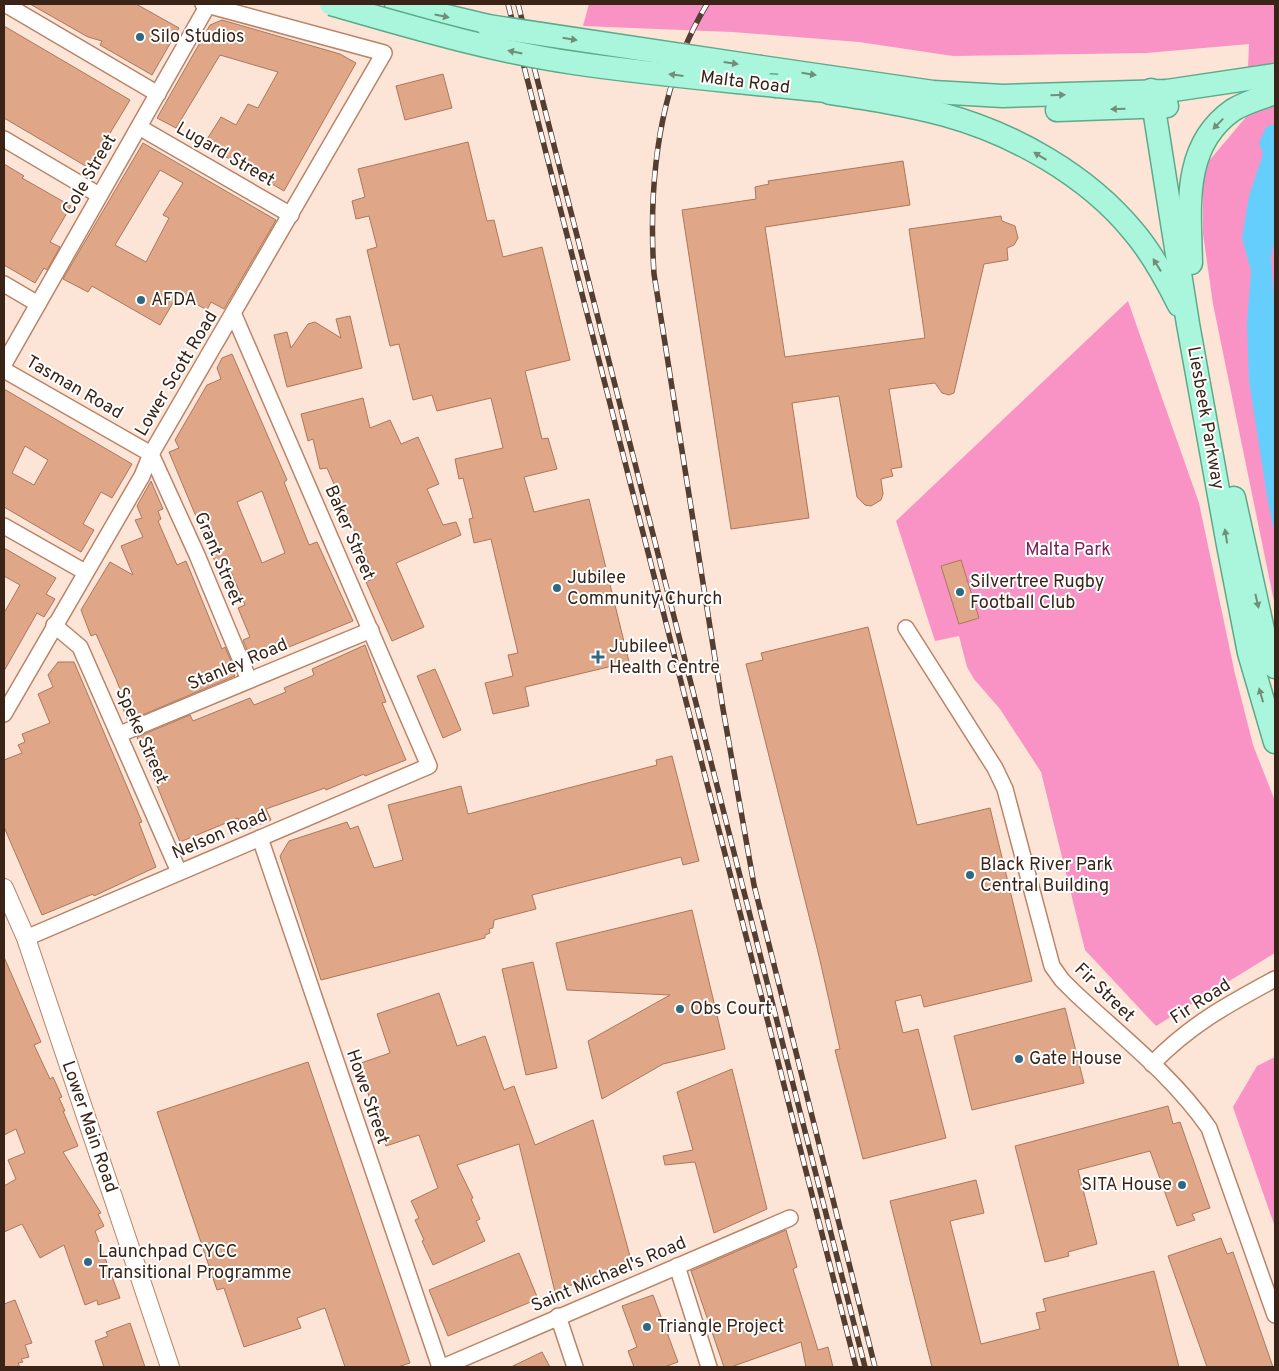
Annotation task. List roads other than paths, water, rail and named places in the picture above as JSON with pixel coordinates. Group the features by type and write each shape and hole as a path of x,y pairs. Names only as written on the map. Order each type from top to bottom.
{"main road":[{"name":"Malta Road","path":"331,4 426,32 573,63 829,92 889,96 1022,110 1160,99"},
{"name":"Malta Road","path":"396,4 519,32 933,92 1003,96 1160,99"},
{"path":"1160,99 1275,75"},
{"path":"1160,99 1275,85"},
{"path":"829,92 947,116 1010,140 1060,168 1099,196 1133,230 1158,267 1188,324"},
{"path":"1191,263 1191,179 1202,145 1210,133 1232,111 1275,93"},
{"name":"Liesbeek Parkway","path":"1160,99 1191,263 1211,393 1265,639 1275,667"},
{"name":"Liesbeek Parkway","path":"1160,99 1188,324 1242,619 1261,697 1275,742"}],"street":[{"path":"4,4 158,94"},
{"name":"Cole Street","path":"4,364 158,94 205,4"},
{"name":"Lower Scott Road","path":"4,714 142,476 151,454 234,315 384,53 205,4"},
{"name":"Lugard Street","path":"139,127 291,215"},
{"path":"4,139 99,195"},
{"path":"4,284 38,304"},
{"name":"Baker Street","path":"234,315 429,766"},
{"name":"Tasman Road","path":"4,370 151,454"},
{"name":"Grant Street","path":"151,454 197,555 249,680"},
{"path":"4,526 85,572"},
{"name":"Speke Street","path":"54,626 80,647 180,872"},
{"name":"Fir Street","path":"906,628 995,768 1005,789 1052,966 1068,987 1152,1064 1194,1106 1209,1128 1275,1315"},
{"name":"Stanley Road","path":"120,734 371,630"},
{"name":"Nelson Road","path":"26,938 429,766"},
{"name":"Howe Street","path":"260,838 441,1367"},
{"name":"Lower Main Road","path":"4,888 26,938 170,1367"},
{"name":"Fir Road","path":"1152,1064 1182,1035 1207,1017 1275,979"},
{"name":"Saint Michael's Road","path":"441,1367 790,1218"},
{"path":"677,1266 710,1367"},
{"path":"558,1316 575,1367"}],"water":[{"path":"1275,124 1275,237 1271,258 1275,308 1275,535 1249,381 1247,324 1251,271 1242,238 1249,196 1263,154 1259,143 1266,127"}],"railway":[{"path":"508,4 856,1367"},
{"path":"518,4 865,1367"},
{"path":"707,4 690,35 677,67 660,134 653,204 654,274 723,709 754,885 875,1367"}],"place":[{"name":"Silo Studios","path":"140,37"},
{"name":"AFDA","path":"141,300"},
{"name":"Jubilee Community Church","path":"557,588"},
{"name":"Silvertree Rugby Football Club","path":"960,592"},
{"name":"Jubilee Health Centre","path":"598,657"},
{"name":"Black River Park Central Building","path":"970,875"},
{"name":"Obs Court","path":"680,1009"},
{"name":"Gate House","path":"1019,1059"},
{"name":"SITA House","path":"1182,1185"},
{"name":"Launchpad CYCC Transitional Programme","path":"88,1262"},
{"name":"Triangle Project","path":"647,1327"}],"park label":[{"name":"Malta Park","path":"1068,550"}]}
